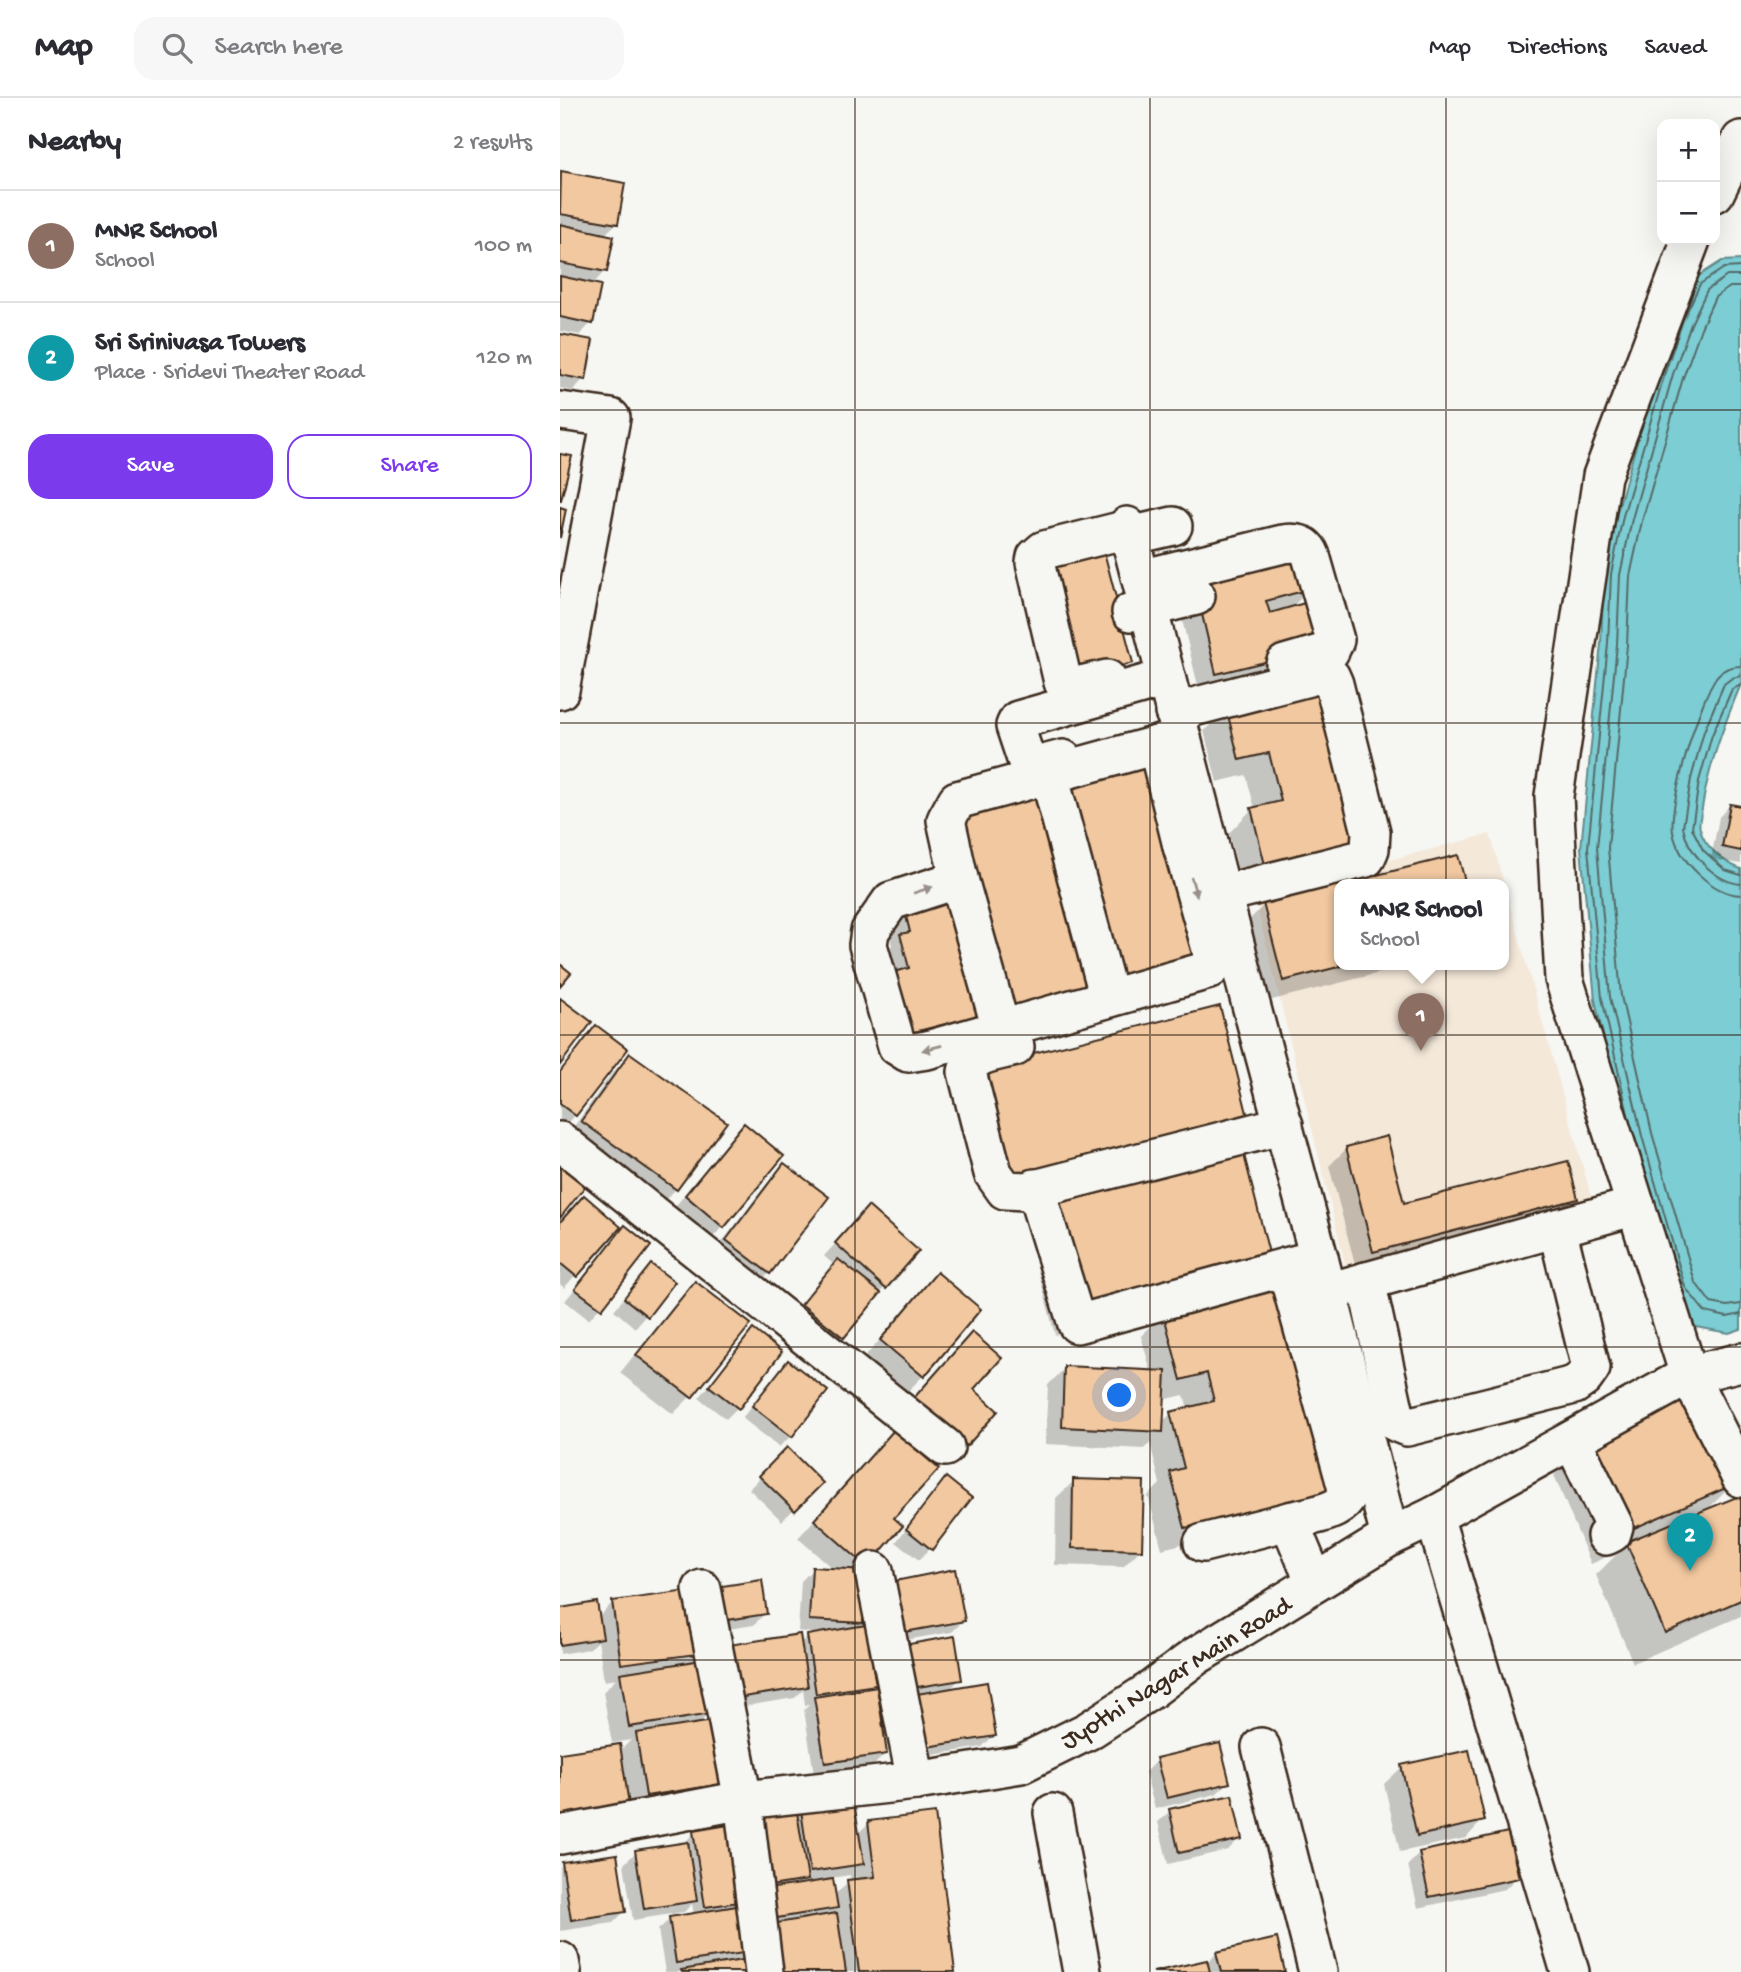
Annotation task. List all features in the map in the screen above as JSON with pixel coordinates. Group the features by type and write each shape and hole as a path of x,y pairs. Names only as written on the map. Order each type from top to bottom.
{"street":[{"path":"1720,182 1741,140"},
{"path":"1689,245 1602,476 1554,796 1564,979 1689,1375 1741,1478"},
{"path":"560,411 611,418 560,690"},
{"path":"1173,526 1124,531 1044,550 1036,556 1035,567 1062,678 1067,686 1164,704 1324,673 1331,677 1334,684 1371,832 1370,849 1366,858 1222,894"},
{"path":"1124,531 1196,844 1223,946 1246,986 1284,1125 1346,1485 1347,1498 1342,1506 1203,1542"},
{"path":"1001,1029 959,879 946,820 957,800 1049,775 1164,704 1330,652 1335,640 1311,556 1308,549 1301,544 1283,544 1138,599"},
{"path":"1138,599 1196,596"},
{"path":"1049,775 1109,998"},
{"path":"959,879 891,901 870,931 868,945 897,1046 908,1053 1209,970 1212,958 1223,946 1222,894 1196,844"},
{"path":"1246,986 976,1058 969,1064 967,1072 993,1173 1005,1190 1027,1191 1284,1125"},
{"path":"560,1141 945,1447"},
{"path":"1035,1188 1077,1324 1311,1272 1366,1281 1636,1206"},
{"path":"1366,1281 1397,1423 1407,1426 1574,1385 1584,1378 1591,1368 1557,1228"},
{"path":"1311,1272 1390,1537"},
{"name":"Jyothi Nagar Main Road","path":"560,1835 743,1800 916,1781 1021,1764 1088,1731 1151,1690 1196,1656 1390,1537 1434,1516 1689,1375 1739,1364"},
{"path":"1572,1440 1614,1526 1612,1533 1606,1536"},
{"path":"1434,1516 1570,1972"},
{"path":"1289,1521 1315,1583"},
{"path":"874,1571 916,1781"},
{"path":"702,1589 743,1800 764,1972"},
{"path":"1261,1747 1318,1972"},
{"path":"1053,1813 1082,1972"},
{"path":"560,1961 562,1972"}],"shaded area":[{"path":"1490,834 1503,879 1334,879 1334,970 1509,970 1509,902 1594,1207 1348,1275 1254,895"}],"water":[{"path":"1741,260 1741,684 1713,760 1699,824 1702,836 1711,848 1728,863 1741,869 1741,1329 1729,1333 1696,1327 1671,1294 1627,1140 1595,1000 1581,848 1601,643 1604,573 1616,515 1658,370 1694,279 1722,261"}],"building":[{"path":"561,171 625,183 618,224 560,214"},
{"path":"560,224 614,236 607,272 560,263"},
{"path":"560,276 601,285 593,324 560,317"},
{"path":"560,334 593,340 586,380 560,375"},
{"path":"560,454 572,456 561,500 560,500"},
{"path":"560,507 566,509 560,538"},
{"path":"1102,544 1133,663 1068,679 1039,567"},
{"path":"1305,551 1314,588 1266,601 1270,613 1315,600 1330,646 1216,674 1194,580"},
{"path":"1326,682 1367,839 1265,865 1251,808 1281,801 1269,753 1239,760 1226,707"},
{"path":"1153,758 1204,960 1115,983 1063,781"},
{"path":"1042,789 1093,988 1007,1009 956,811"},
{"path":"1730,804 1741,806 1741,851 1722,847"},
{"path":"1458,855 1464,879 1360,879"},
{"path":"1334,886 1334,968 1283,981 1263,903"},
{"path":"954,891 986,1014 902,1035 887,974 909,968 900,934 910,932 903,904"},
{"path":"560,964 571,973 560,986"},
{"path":"560,998 592,1022 560,1065"},
{"path":"1220,1006 1250,1125 1013,1185 982,1066"},
{"path":"596,1025 628,1049 576,1116 560,1104 560,1072"},
{"path":"630,1053 727,1122 677,1190 581,1121"},
{"path":"744,1123 784,1156 724,1228 685,1195"},
{"path":"1387,1136 1404,1203 1568,1161 1578,1199 1373,1252 1346,1147"},
{"path":"1241,1143 1272,1265 1078,1314 1046,1191"},
{"path":"560,1147 595,1174 560,1218"},
{"path":"784,1163 829,1197 770,1274 726,1240"},
{"path":"584,1195 621,1227 577,1277 560,1263 560,1222"},
{"path":"868,1206 919,1251 886,1289 835,1243"},
{"path":"625,1225 651,1246 602,1309 575,1289"},
{"path":"838,1259 881,1293 844,1338 801,1304"},
{"path":"651,1264 675,1282 648,1317 624,1298"},
{"path":"937,1272 981,1309 924,1377 880,1340"},
{"path":"695,1281 751,1324 692,1398 636,1355"},
{"path":"1275,1283 1328,1492 1185,1528 1170,1472 1184,1468 1170,1412 1214,1401 1207,1373 1181,1380 1163,1312"},
{"path":"753,1329 782,1352 739,1409 709,1386"},
{"path":"972,1332 1002,1358 974,1389 998,1411 967,1446 913,1399"},
{"path":"788,1360 828,1391 792,1437 752,1406"},
{"path":"1064,1366 1166,1371 1163,1432 1062,1427"},
{"path":"1697,1396 1735,1484 1623,1533 1584,1442"},
{"path":"894,1430 939,1469 894,1518 903,1526 867,1567 814,1520"},
{"path":"787,1447 823,1483 795,1511 759,1476"},
{"path":"946,1477 972,1498 932,1550 906,1529"},
{"path":"1073,1479 1144,1481 1142,1550 1072,1548"},
{"path":"1739,1496 1741,1600 1665,1633 1626,1542"},
{"path":"812,1567 866,1570 863,1623 809,1620"},
{"path":"955,1569 965,1621 899,1633 890,1582"},
{"path":"762,1580 767,1614 727,1620 722,1586"},
{"path":"695,1590 704,1653 621,1664 612,1601"},
{"path":"597,1602 603,1638 560,1645 560,1608"},
{"path":"866,1625 876,1685 816,1694 807,1635"},
{"path":"800,1634 808,1687 737,1698 729,1645"},
{"path":"955,1636 962,1680 905,1689 898,1646"},
{"path":"702,1660 711,1714 629,1727 620,1673"},
{"path":"987,1682 996,1736 920,1748 911,1695"},
{"path":"877,1687 887,1754 825,1763 814,1697"},
{"path":"713,1721 723,1784 646,1796 636,1733"},
{"path":"1220,1743 1230,1783 1167,1798 1156,1758"},
{"path":"620,1744 629,1805 560,1816 560,1753"},
{"path":"1469,1750 1485,1821 1417,1836 1401,1765"},
{"path":"1232,1795 1242,1839 1179,1853 1169,1809"},
{"path":"854,1802 864,1864 810,1872 801,1810"},
{"path":"797,1812 808,1880 758,1888 747,1820"},
{"path":"935,1813 955,1972 859,1972 847,1880 875,1877 868,1821"},
{"path":"740,1823 753,1900 705,1907 693,1831"},
{"path":"1508,1832 1519,1878 1429,1897 1419,1852"},
{"path":"688,1842 697,1901 644,1909 635,1850"},
{"path":"617,1854 626,1912 571,1920 562,1862"},
{"path":"833,1879 838,1908 765,1920 761,1890"},
{"path":"743,1905 750,1952 676,1963 669,1917"},
{"path":"837,1913 846,1972 772,1972 765,1925"},
{"path":"1277,1938 1285,1972 1221,1972 1216,1952"},
{"path":"755,1958 757,1972 681,1970"},
{"path":"1207,1960 1210,1972 1153,1972"}],"place":[{"name":"MNR School","path":"1421,1051"},
{"name":"Sri Srinivasa Towers","path":"1690,1571"}]}
